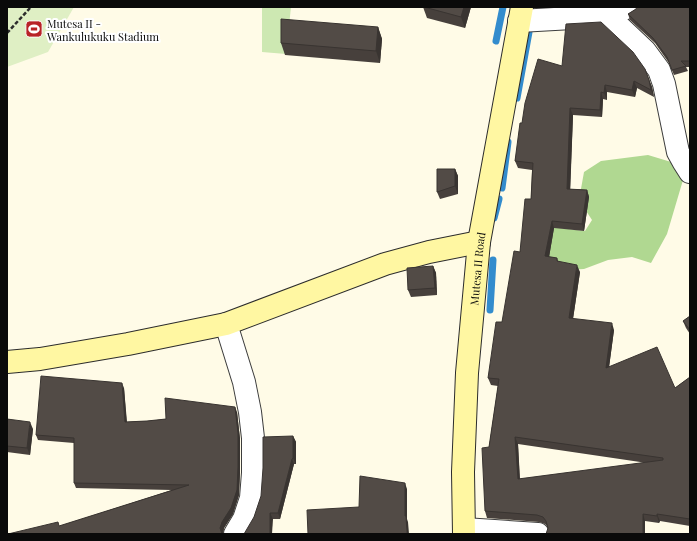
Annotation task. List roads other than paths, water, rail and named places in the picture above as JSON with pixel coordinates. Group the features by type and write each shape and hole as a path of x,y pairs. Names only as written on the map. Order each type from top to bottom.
{"street":[{"path":"520,14 608,16 628,7"},
{"name":"Mutesa II Road","path":"464,532 463,472 467,381 479,242 520,14"},
{"path":"608,16 645,51 659,70 664,84 678,152 682,161 690,172"},
{"path":"7,362 40,359 128,344 226,324 385,264 429,252 479,242"},
{"path":"226,324 244,382 253,438 251,498 244,519 235,534"},
{"path":"464,532 538,534"}],"waterway":[{"path":"496,41 503,7"},
{"path":"517,98 529,32"},
{"path":"502,188 508,142"},
{"path":"494,218 499,199"},
{"path":"490,310 493,260"}],"place":[{"name":"Mutesa II - Wankulukuku Stadium","path":"34,29"}]}
